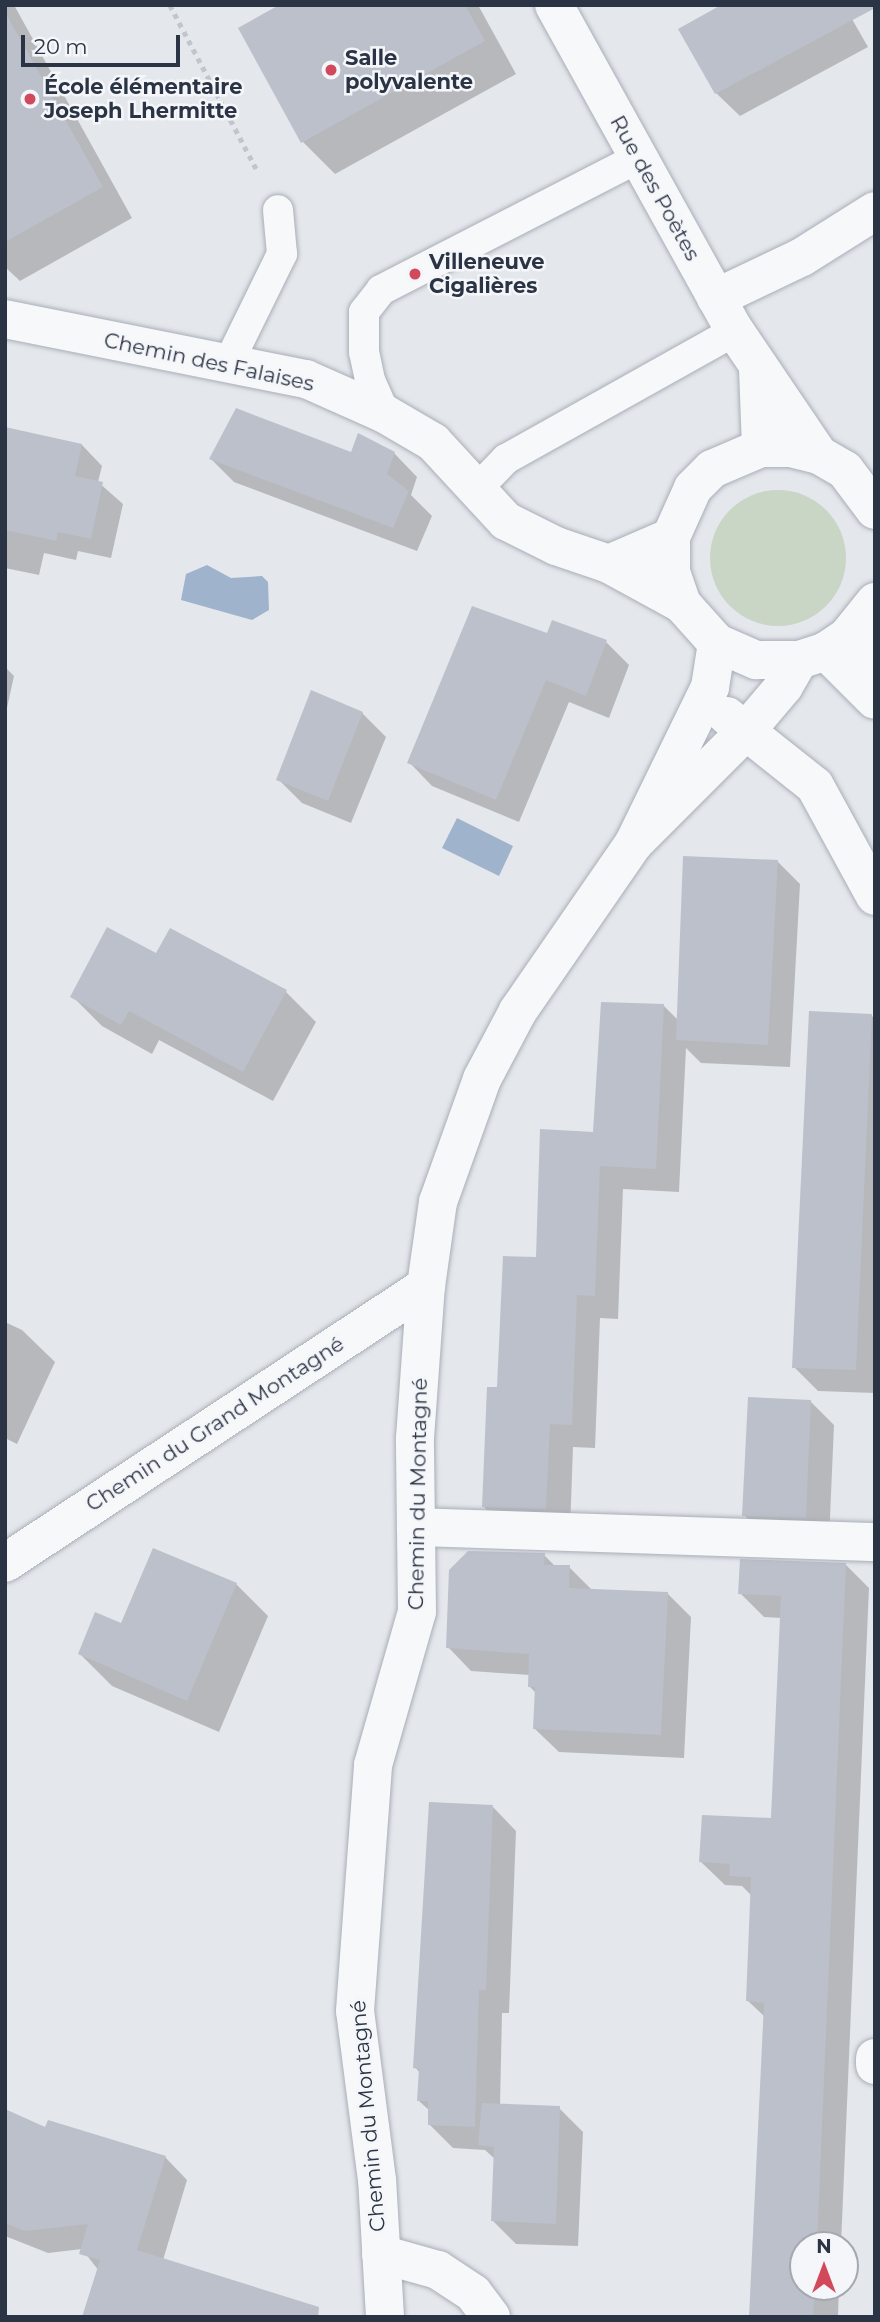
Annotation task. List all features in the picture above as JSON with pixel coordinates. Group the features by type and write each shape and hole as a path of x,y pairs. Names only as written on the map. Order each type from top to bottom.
{"street":[{"name":"Rue des Poètes","path":"554,5 735,331 758,369 819,455"},
{"path":"716,298 802,257 875,211"},
{"name":"Chemin des Falaises","path":"5,319 306,379 385,414 433,442 475,491 506,521 555,546 609,564 682,604"},
{"name":"Rue des Poètes","path":"758,369 761,448"},
{"path":"875,510 845,470 819,455 790,448 761,448 712,469 693,488 671,537 671,572 682,604 717,643 756,660 812,655 875,700"},
{"path":"609,564 641,554 671,537"},
{"name":"Chemin du Montagné","path":"634,843 746,731 812,655 871,625"},
{"name":"Chemin du Montagné","path":"385,2317 381,2254 355,2011 373,1765 417,1612 415,1438 426,1286 438,1202 482,1079 518,1011 634,843 710,687 717,643"},
{"path":"710,687 729,720 815,786 875,895"},
{"name":"Chemin du Grand Montagné","path":"5,1563 426,1286"},
{"path":"416,1527 875,1542"},
{"path":"875,2058 875,2064"},
{"path":"381,2254 438,2270 473,2292 491,2317"}],"lane":[{"path":"385,414 370,380 364,352 364,313 381,290 638,158"},
{"path":"228,364 282,254 278,210"},
{"path":"475,491 506,459 735,331"}],"path":[{"path":"170,5 278,210"}],"green space":[{"path":"778,490 804,495 826,510 841,532 846,558 841,584 826,606 804,621 778,626 752,621 730,606 715,584 710,558 715,532 730,510 752,495"}],"water":[{"path":"207,565 231,578 262,576 268,582 269,610 252,620 181,600 186,574"},
{"path":"457,818 513,846 499,876 442,848"}],"building":[{"path":"279,5 465,5 485,41 301,143 238,28"},
{"path":"721,5 875,5 875,8 715,94 678,29"},
{"name":"École élémentaire Joseph Lhermitte","path":"5,12 103,187 5,242"},
{"path":"236,408 351,452 358,433 395,452 387,474 409,491 393,528 209,459"},
{"path":"5,427 82,444 75,476 103,482 91,539 58,532 56,541 5,530"},
{"path":"472,606 547,633 552,620 607,640 586,696 546,680 496,800 407,763"},
{"path":"311,690 363,712 328,801 276,780"},
{"path":"683,856 778,860 768,1045 676,1040"},
{"path":"107,927 156,953 170,928 287,990 243,1072 129,1011 121,1025 70,997"},
{"path":"601,1002 664,1004 656,1169 600,1166 595,1296 577,1295 572,1425 550,1424 546,1509 482,1507 487,1387 497,1387 503,1256 536,1257 540,1129 593,1132"},
{"path":"809,1011 872,1014 856,1370 792,1368"},
{"path":"748,1397 811,1400 806,1518 742,1516"},
{"path":"153,1548 237,1583 187,1701 78,1654 95,1612 121,1623"},
{"path":"468,1551 545,1553 544,1565 570,1565 569,1588 668,1592 661,1735 533,1729 535,1687 528,1687 529,1654 446,1648 449,1570"},
{"path":"740,1559 846,1563 818,2231 789,2231 789,2301 814,2301 813,2317 749,2317 764,2003 746,2001 751,1877 729,1876 730,1864 699,1862 702,1815 771,1818 781,1596 738,1594"},
{"path":"429,1802 493,1805 486,1990 479,1990 475,2127 428,2125 428,2101 417,2101 419,2069 413,2068"},
{"path":"482,2103 560,2106 556,2224 491,2221 494,2147 478,2145"},
{"path":"5,2109 45,2127 48,2120 166,2156 137,2250 319,2307 318,2317 82,2317 100,2260 79,2254 88,2224 25,2231 5,2223"}],"place":[{"name":"Salle polyvalente","path":"331,70"},
{"name":"École élémentaire Joseph Lhermitte","path":"30,99"},
{"name":"Villeneuve Cigalières","path":"415,274"}]}
